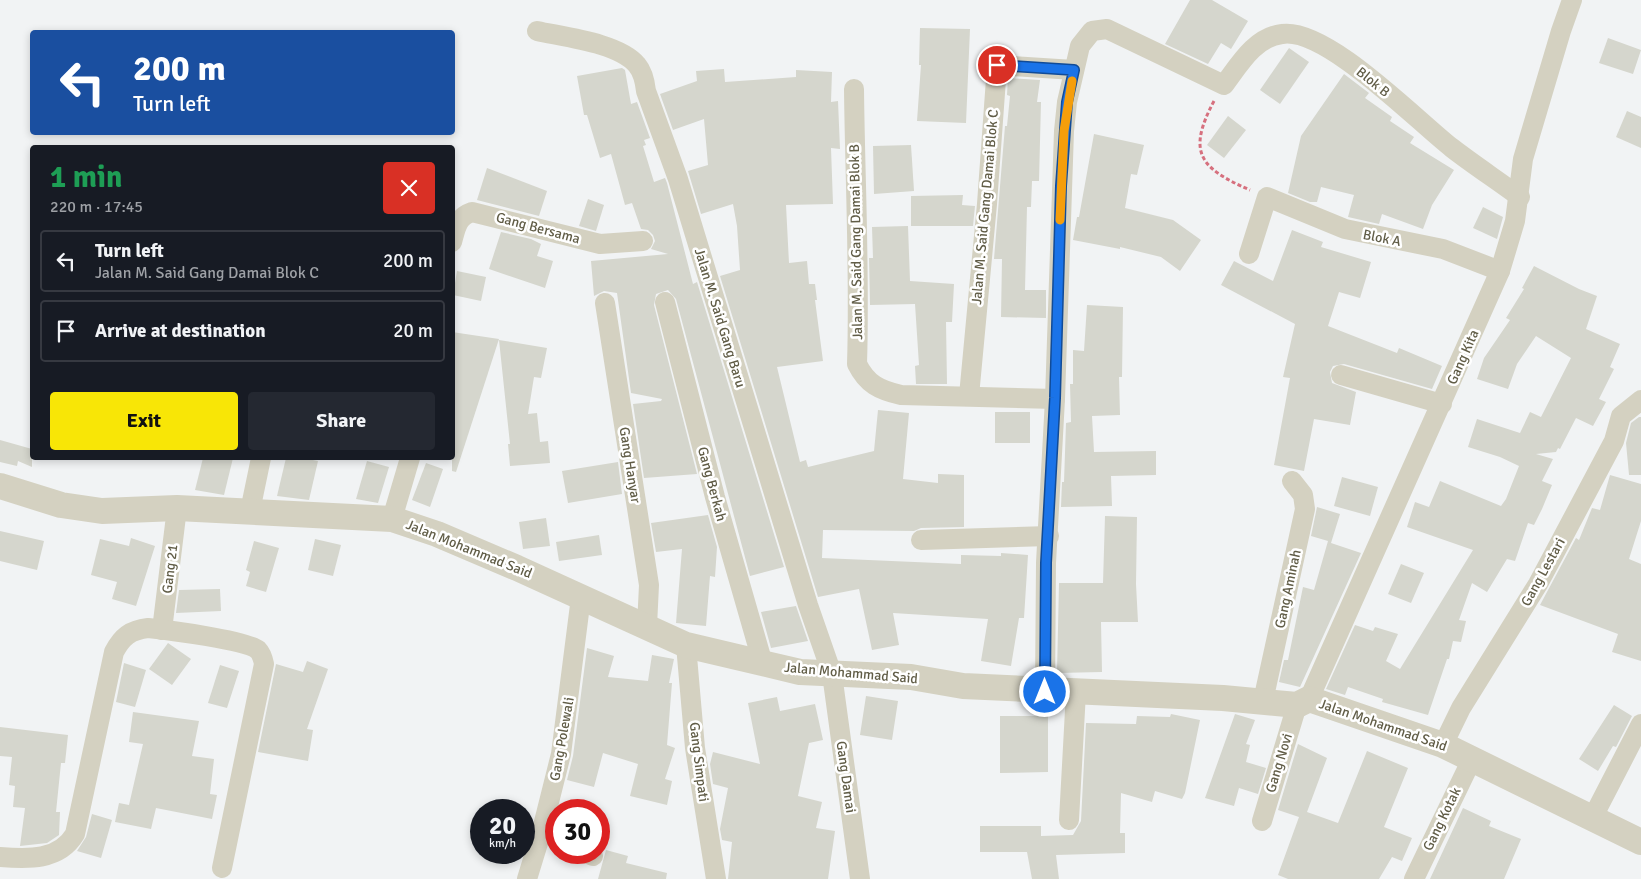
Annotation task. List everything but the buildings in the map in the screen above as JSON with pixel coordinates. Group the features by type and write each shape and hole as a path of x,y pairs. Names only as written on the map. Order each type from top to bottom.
{"street":[{"name":"Gang Kita","path":"1303,702 1442,404 1500,272 1520,197 1520,175 1523,159 1572,0"},
{"path":"1045,692 1046,563 1049,536 1055,398 1063,150 1067,102 1080,46 1092,31 1107,29 1224,85"},
{"name":"Jalan M. Said Gang Baru","path":"537,31 602,46 624,54 639,67 644,76 646,91 680,188 808,605 832,674"},
{"name":"Blok B","path":"1224,85 1244,58 1264,38 1283,33 1307,36 1326,46 1372,80 1452,148 1520,197"},
{"name":"Jalan M. Said Gang Damai Blok C","path":"969,396 987,204 996,66 1000,64 1074,70"},
{"name":"Jalan M. Said Gang Damai Blok B","path":"854,89 856,207 859,254 857,364 869,383 882,390 901,395 1055,398"},
{"path":"1249,254 1267,197"},
{"name":"Blok A","path":"1267,197 1345,230 1443,249 1500,272"},
{"name":"Gang Bersama","path":"455,233 460,219 472,212 600,244 643,241"},
{"name":"Gang Berkah","path":"665,302 715,497 763,664"},
{"name":"Gang Hanyar","path":"605,303 649,585 647,626"},
{"path":"1341,375 1442,404"},
{"name":"Gang Lestari","path":"1442,745 1461,708 1538,584 1614,441 1621,416 1641,400"},
{"path":"250,510 261,460"},
{"path":"392,519 409,460"},
{"name":"Gang Aminah","path":"1263,701 1305,509 1303,495 1292,481"},
{"name":"Jalan Mohammad Said","path":"0,486 61,506 102,511 177,508 250,510 392,519 438,534 647,626 686,646 763,664 832,674 911,677 962,686 1045,692 1303,702 1442,745 1641,842"},
{"name":"Gang 21","path":"162,630 177,508"},
{"path":"921,540 1049,536"},
{"name":"Gang Polewali","path":"554,799 581,597"},
{"path":"0,857 23,859 56,854 70,843 75,834 114,652 120,641 136,629 162,630 239,643 258,650 263,657 264,664 222,868"},
{"name":"Gang Simpati","path":"686,646 695,748 716,879"},
{"name":"Gang Damai","path":"832,674 860,879"},
{"path":"1069,820 1076,692"},
{"name":"Gang Novi","path":"1262,821 1303,702"},
{"path":"1593,817 1641,724"},
{"name":"Gang Kotak","path":"1414,879 1472,759"},
{"name":"Gang Polewali","path":"527,879 545,846"}],"path":[{"path":"1224,85 1203,122 1199,143 1203,159 1210,168 1230,182 1267,197"}],"slow traffic":[{"path":"1060,220 1064,131 1067,102 1072,81"}],"route":[{"path":"997,65 1074,70 1067,102 1061,186 1055,398 1049,536 1046,563 1045,692"}]}
